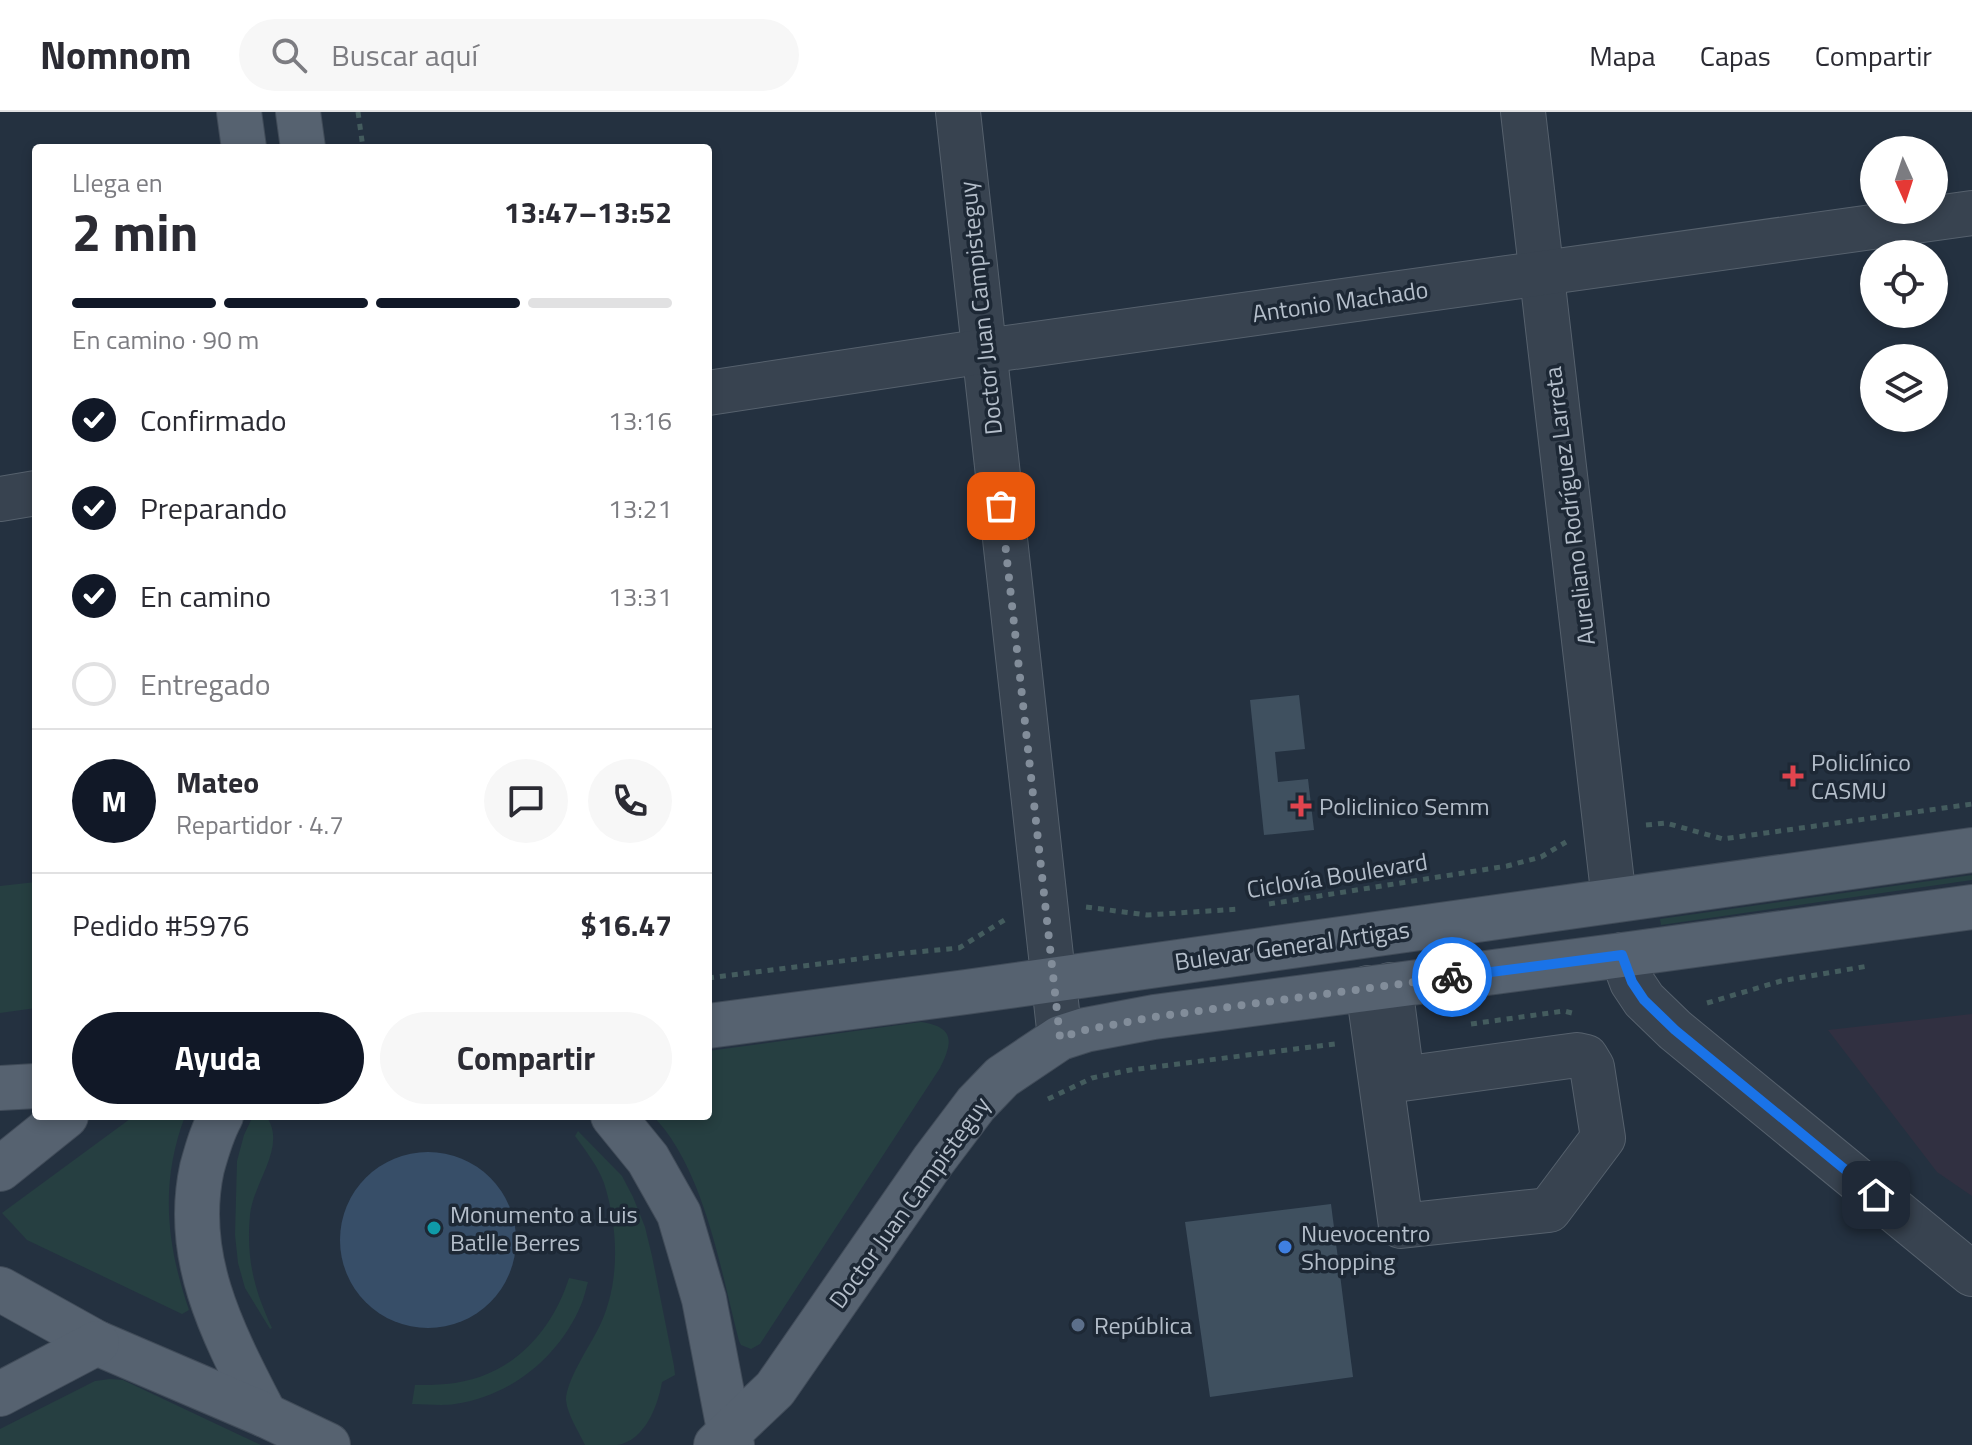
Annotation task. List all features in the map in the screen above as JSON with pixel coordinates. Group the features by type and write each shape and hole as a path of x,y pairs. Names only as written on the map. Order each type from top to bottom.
{"main road":[{"path":"239,112 243,144"},
{"path":"298,112 302,144"},
{"name":"Bulevar General Artigas","path":"712,1025 1972,850"},
{"path":"1060,1038 1154,1017 1972,907"},
{"name":"Doctor Juan Campisteguy","path":"726,1441 775,1389 976,1104 1002,1077 1060,1038"},
{"path":"0,1088 32,1086"},
{"path":"0,1169 61,1120"},
{"path":"219,1120 206,1151 199,1182 197,1209 201,1265 218,1318 265,1415"},
{"path":"616,1120 648,1159 679,1214 704,1299 726,1441"},
{"path":"0,1289 97,1343 328,1445"},
{"path":"0,1394 97,1343"}],"street":[{"name":"Doctor Juan Campisteguy","path":"958,112 1060,1038"},
{"name":"Aureliano Rodríguez Larreta","path":"1523,112 1614,900"},
{"name":"Antonio Machado","path":"712,392 985,351 1972,213"},
{"path":"0,499 32,494"},
{"path":"1622,955 1632,982 1644,1000 1675,1030 1972,1274"},
{"path":"1379,987 1402,1079 1577,1055 1586,1057 1592,1067 1603,1138 1549,1210 1401,1226 1379,987"}],"path":[{"path":"358,112 362,144"},
{"name":"Ciclovía Boulevard","path":"1258,906 1507,866 1541,857 1572,839 1607,830 1666,823 1723,839 1972,804"},
{"name":"Ciclovía Boulevard","path":"712,977 959,948 1020,911 1067,905 1147,915 1242,908"}],"shaded area":[{"path":"1972,1014 1972,1196 1937,1172 1828,1030"},
{"path":"428,1152 462,1159 490,1178 509,1206 516,1240 509,1274 490,1302 462,1321 428,1328 394,1321 366,1302 347,1274 340,1240 347,1206 366,1178 394,1159"}],"green space":[{"path":"1972,875 1972,880 1661,925 1660,919"},
{"path":"32,882 32,1009 0,1013 0,886"},
{"path":"921,1022 940,1028 949,1043 940,1068 760,1344 751,1349 739,1341 698,1192 671,1138 656,1120 712,1120 712,1050"},
{"path":"129,1120 184,1120 172,1165 169,1213 175,1261 189,1310 182,1314 27,1240 2,1213"},
{"path":"251,1120 268,1120 272,1128 271,1152 252,1203 249,1231 253,1273 270,1329 245,1288 238,1263 235,1235 237,1161"},
{"path":"578,1131 622,1176 633,1197 645,1227 674,1366 675,1375 662,1382 648,1421 635,1437 617,1445 585,1445 566,1400 573,1375 604,1316 615,1259 613,1220 604,1183 575,1136"},
{"path":"569,1278 588,1282 581,1305 560,1341 531,1371 514,1383 476,1400 450,1405 412,1404 415,1385 468,1380 489,1373 524,1350 551,1318"},
{"path":"123,1380 261,1445 0,1445 0,1429 95,1381"}],"building":[{"path":"1299,695 1305,749 1275,752 1278,782 1308,779 1314,830 1264,835 1250,700"},
{"path":"1331,1204 1353,1377 1210,1397 1185,1222"}],"way so far":[{"path":"1001,506 1060,1038 1154,1017 1452,977"}],"place":[{"name":"Policlínico CASMU","path":"1793,776"},
{"name":"Policlinico Semm","path":"1301,806"},
{"name":"Monumento a Luis Batlle Berres","path":"434,1228"},
{"name":"Nuevocentro Shopping","path":"1285,1247"},
{"name":"República","path":"1078,1325"}],"route":[{"path":"1452,977 1622,955 1632,982 1644,1000 1675,1030 1876,1195"}]}
